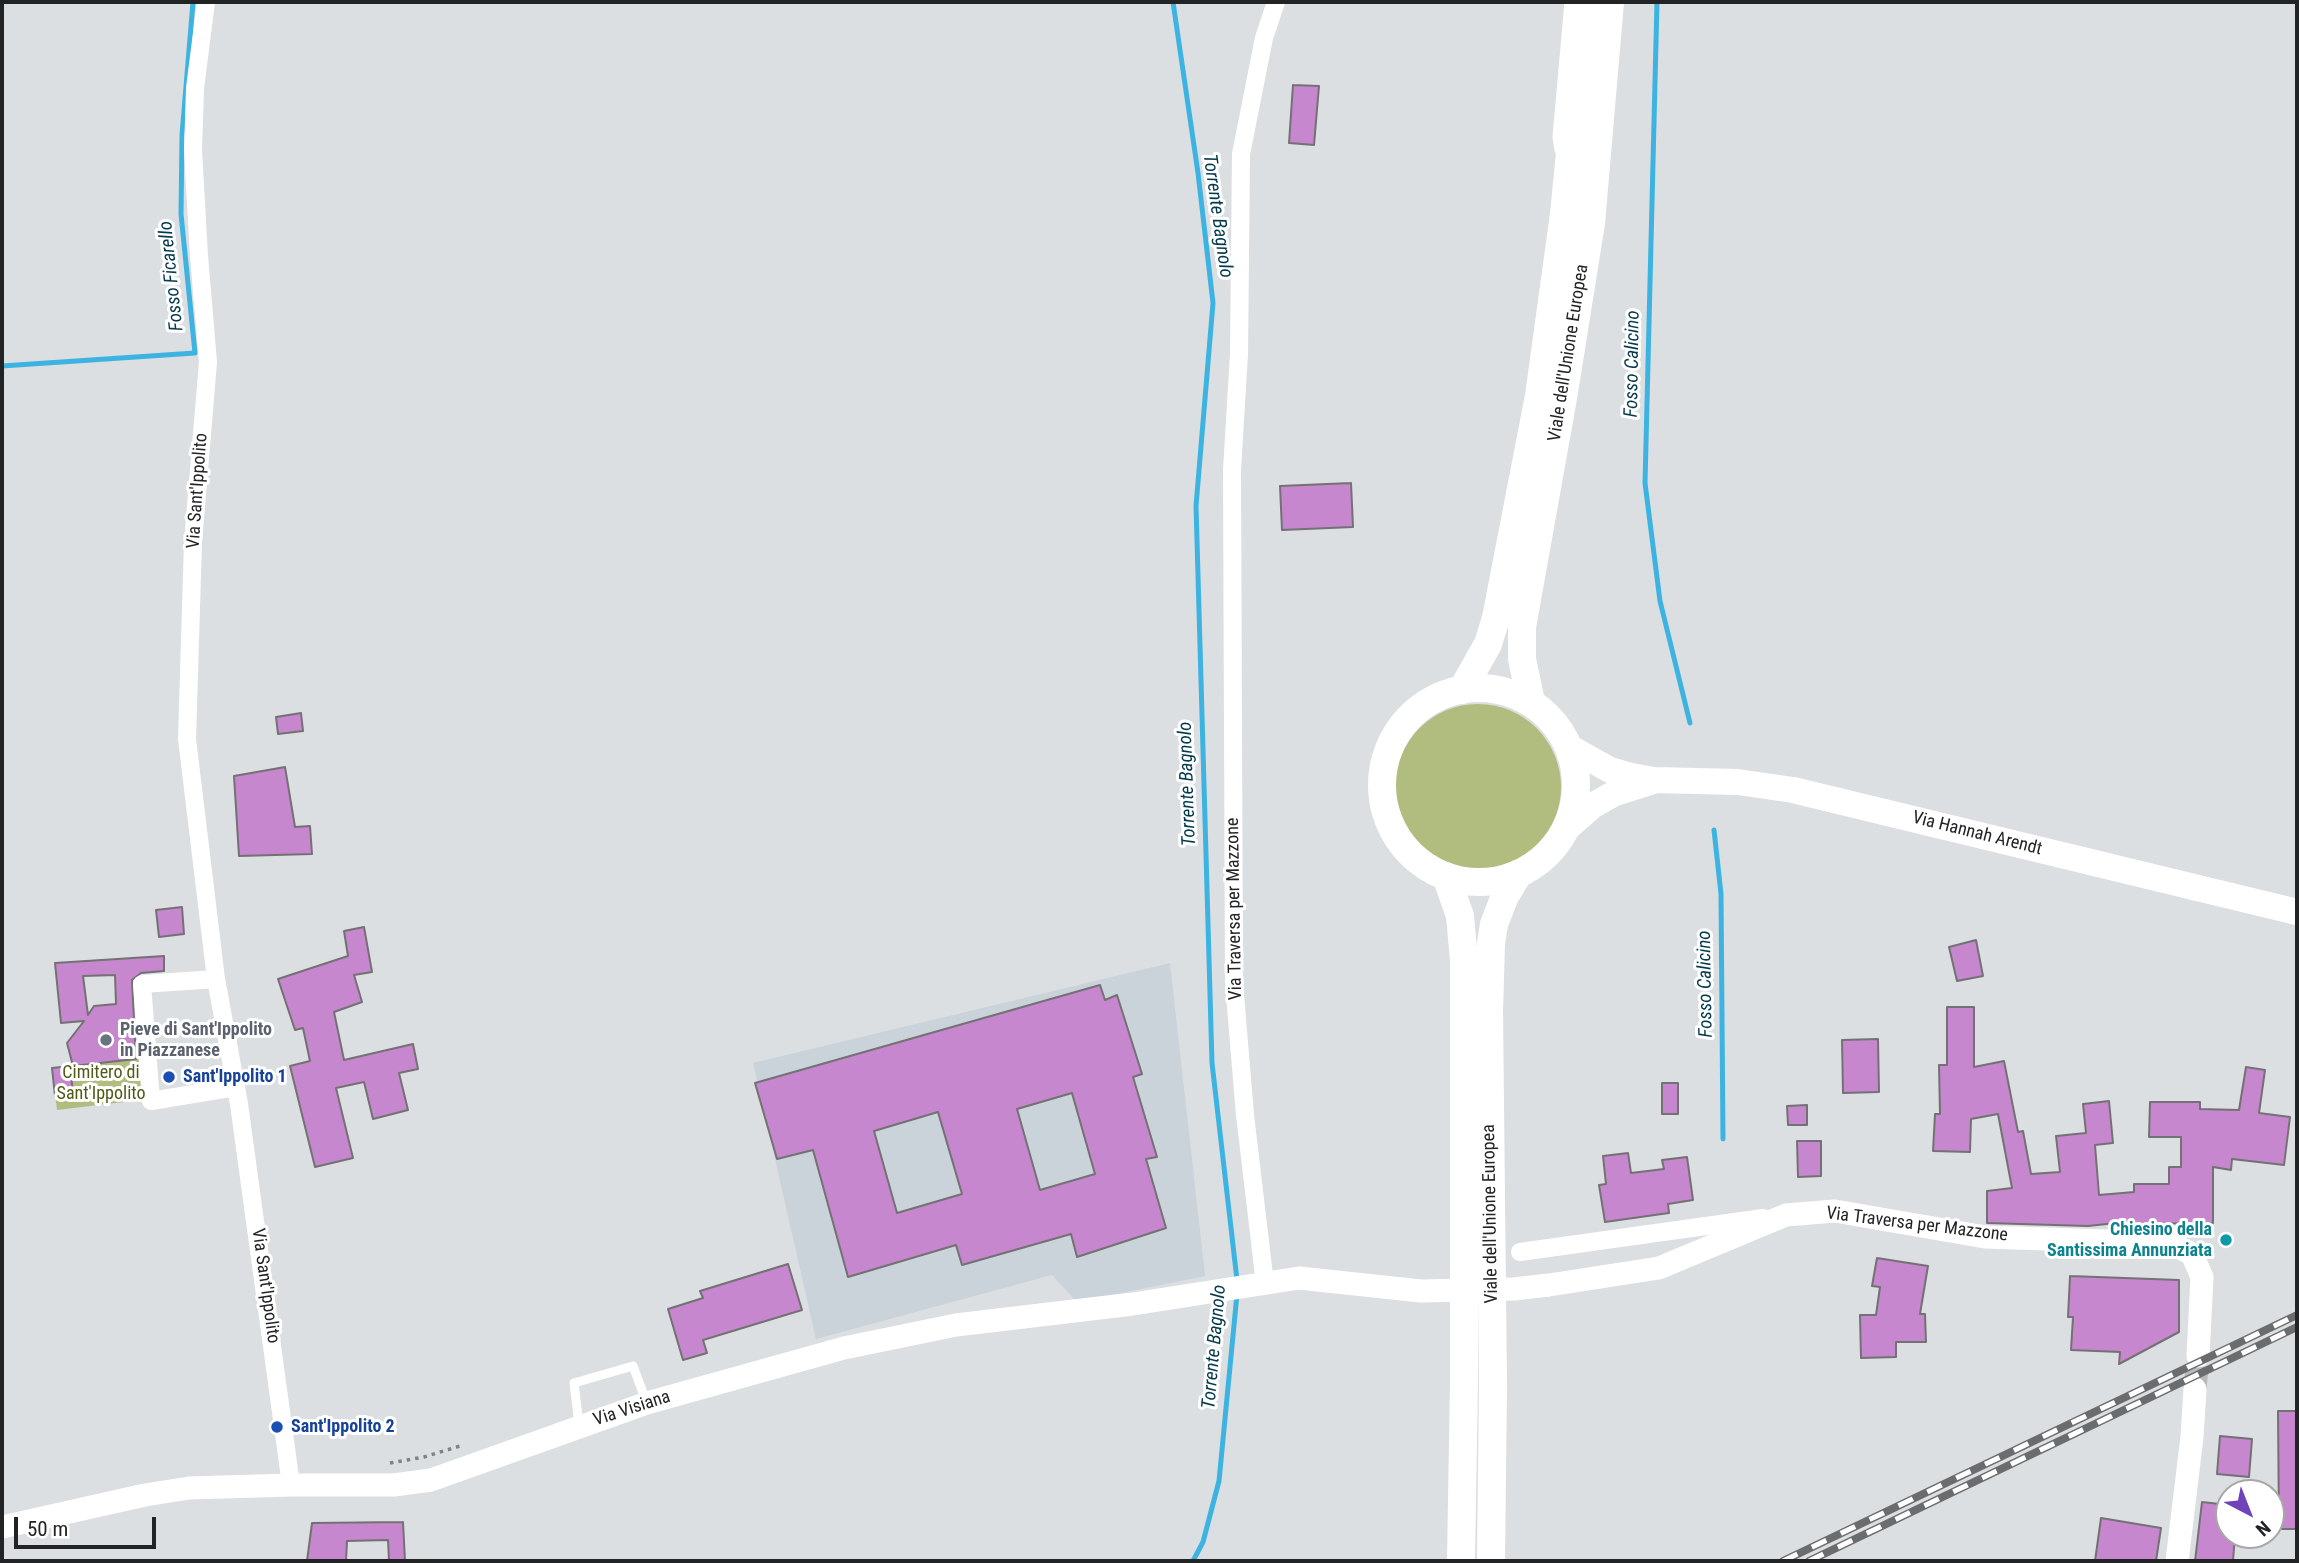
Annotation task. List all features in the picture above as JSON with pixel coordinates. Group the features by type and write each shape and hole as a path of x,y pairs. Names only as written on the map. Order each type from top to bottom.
{"main road":[{"name":"Viale dell'Unione Europea","path":"1462,690 1488,644 1496,618 1539,396 1568,179 1585,2"},
{"name":"Viale dell'Unione Europea","path":"1531,702 1522,659 1522,627 1591,223 1612,16"},
{"name":"Viale dell'Unione Europea","path":"1462,690 1497,690 1531,702 1549,717 1569,747 1575,767 1577,788 1566,829 1546,855 1519,873 1490,881 1461,880 1446,876 1421,863 1398,837 1384,805 1383,777 1389,750 1403,726 1429,703 1462,690"},
{"path":"1569,747 1610,770 1654,780"},
{"path":"1566,829 1592,806 1615,793 1654,780"},
{"name":"Via Hannah Arendt","path":"1654,780 1738,782 1793,790 2297,912"},
{"name":"Viale dell'Unione Europea","path":"1490,1561 1493,1385 1489,1011 1491,944 1493,925 1505,896 1519,873"},
{"name":"Viale dell'Unione Europea","path":"1446,876 1460,916 1464,960 1464,1381 1461,1561"}],"street":[{"name":"Via Sant'Ippolito","path":"206,2 195,88 193,150 208,362 193,542 187,738 216,979 256,1217 291,1485"},
{"name":"Via Traversa per Mazzone","path":"1276,2 1264,38 1241,154 1239,354 1232,470 1234,983 1260,1285 1309,1278 1421,1292 1503,1290 1549,1285 1659,1269 1786,1215"},
{"path":"216,979 142,984 151,1101 236,1087"},
{"name":"Via Traversa per Mazzone","path":"1520,1252 1786,1215 1835,1212 1984,1237 2169,1243 2192,1254 2202,1277 2198,1356"},
{"name":"Via Visiana","path":"2,1527 145,1495 189,1488 394,1485 431,1480 646,1402 844,1348 956,1325 1260,1285"},
{"path":"2176,1561 2192,1437 2195,1389"}],"lane":[{"path":"1568,179 1557,137 1569,2"},
{"path":"579,1426 574,1383 633,1366 646,1402"}],"shaded area":[{"path":"1170,963 1205,1276 1077,1302 1052,1275 816,1339 753,1063"}],"green space":[{"path":"1478,704 1510,710 1537,728 1555,755 1561,787 1555,819 1537,846 1510,864 1478,870 1446,864 1419,846 1401,819 1395,787 1401,755 1419,728 1446,710"},
{"name":"Cimitero di Sant'Ippolito","path":"145,1058 149,1099 57,1110 52,1068"}],"building":[{"path":"1293,85 1319,86 1314,145 1289,143"},
{"path":"1351,483 1353,527 1282,530 1280,486"},
{"path":"301,713 303,731 278,734 276,717"},
{"path":"285,767 295,827 310,826 312,854 239,856 234,776"},
{"path":"182,907 184,934 159,937 156,910"},
{"path":"364,927 372,972 354,975 362,1002 334,1012 344,1060 413,1044 418,1069 399,1073 408,1110 373,1119 364,1082 336,1088 353,1158 315,1167 290,1066 310,1061 303,1028 295,1030 278,979 348,956 344,931"},
{"path":"1976,940 1983,976 1957,981 1949,947"},
{"path":"164,956 164,971 141,973 132,980 136,1059 73,1066 67,1043 84,1021 61,1023 55,963","holes":["115,975 116,1004 94,1006 88,1015 83,976"]},
{"path":"1100,985 1105,1000 1117,995 1142,1074 1133,1077 1157,1157 1146,1159 1166,1228 1077,1257 1071,1234 962,1265 956,1245 848,1277 813,1150 777,1159 755,1083","holes":["1072,1093 1095,1174 1040,1190 1017,1109","938,1112 962,1194 897,1213 874,1131"]},
{"path":"1947,1007 1974,1007 1974,1067 2004,1061 2018,1132 2023,1131 2031,1174 2060,1172 2056,1136 2086,1133 2083,1104 2109,1101 2113,1143 2095,1145 2099,1195 2134,1192 2134,1184 2169,1184 2169,1167 2181,1167 2181,1137 2149,1137 2150,1102 2200,1102 2200,1109 2239,1110 2246,1067 2265,1070 2259,1113 2290,1117 2284,1165 2232,1159 2231,1170 2213,1167 2213,1223 2135,1224 2135,1221 2088,1226 1987,1223 1987,1191 2012,1188 1998,1114 1971,1119 1970,1152 1933,1151 1935,1114 1940,1114 1939,1065 1947,1065"},
{"path":"1878,1039 1879,1092 1843,1093 1842,1040"},
{"path":"70,1066 73,1093 55,1096 52,1068"},
{"path":"1662,1083 1678,1083 1678,1114 1662,1114"},
{"path":"1807,1105 1807,1125 1788,1125 1787,1106"},
{"path":"1797,1141 1821,1141 1821,1176 1798,1177"},
{"path":"1628,1153 1631,1173 1664,1169 1662,1160 1687,1157 1693,1200 1668,1204 1669,1213 1605,1222 1599,1185 1606,1184 1603,1156"},
{"path":"1877,1258 1928,1266 1920,1314 1925,1314 1926,1342 1896,1342 1896,1357 1861,1358 1860,1315 1876,1315 1880,1287 1872,1286"},
{"path":"788,1264 802,1310 703,1340 707,1353 683,1360 668,1309 703,1298 700,1291"},
{"path":"2070,1276 2179,1280 2179,1332 2119,1364 2120,1352 2071,1350 2073,1317 2068,1317"},
{"path":"2278,1411 2297,1411 2297,1529 2285,1529 2285,1479 2279,1479"},
{"path":"2220,1436 2252,1439 2249,1477 2217,1474"},
{"path":"2202,1502 2215,1503 2215,1549 2234,1549 2233,1561 2195,1561"},
{"path":"2101,1518 2161,1528 2156,1561 2095,1561"},
{"path":"403,1522 405,1561 389,1561 388,1540 347,1541 346,1561 307,1561 312,1523"}],"waterway":[{"name":"Fosso Ficarello","path":"2,366 195,353 181,214 182,135 193,2"},
{"name":"Torrente Bagnolo","path":"1173,2 1198,173 1213,303 1196,506 1212,1063 1237,1280"},
{"name":"Fosso Calicino","path":"1657,2 1645,483 1660,601 1690,723"},
{"name":"Fosso Calicino","path":"1714,830 1721,894 1723,1139"},
{"name":"Torrente Bagnolo","path":"1193,1561 1203,1542 1219,1481 1237,1294"}],"tunnel":[{"path":"2195,1389 2198,1356"}],"railway":[{"path":"1783,1561 2297,1315"},
{"path":"1809,1561 2297,1327"}],"place":[{"name":"Pieve di Sant'Ippolito in Piazzanese","path":"106,1040"},
{"name":"Sant'Ippolito 1","path":"169,1077"},
{"name":"Chiesino della Santissima Annunziata","path":"2226,1240"},
{"name":"Sant'Ippolito 2","path":"277,1427"}]}
